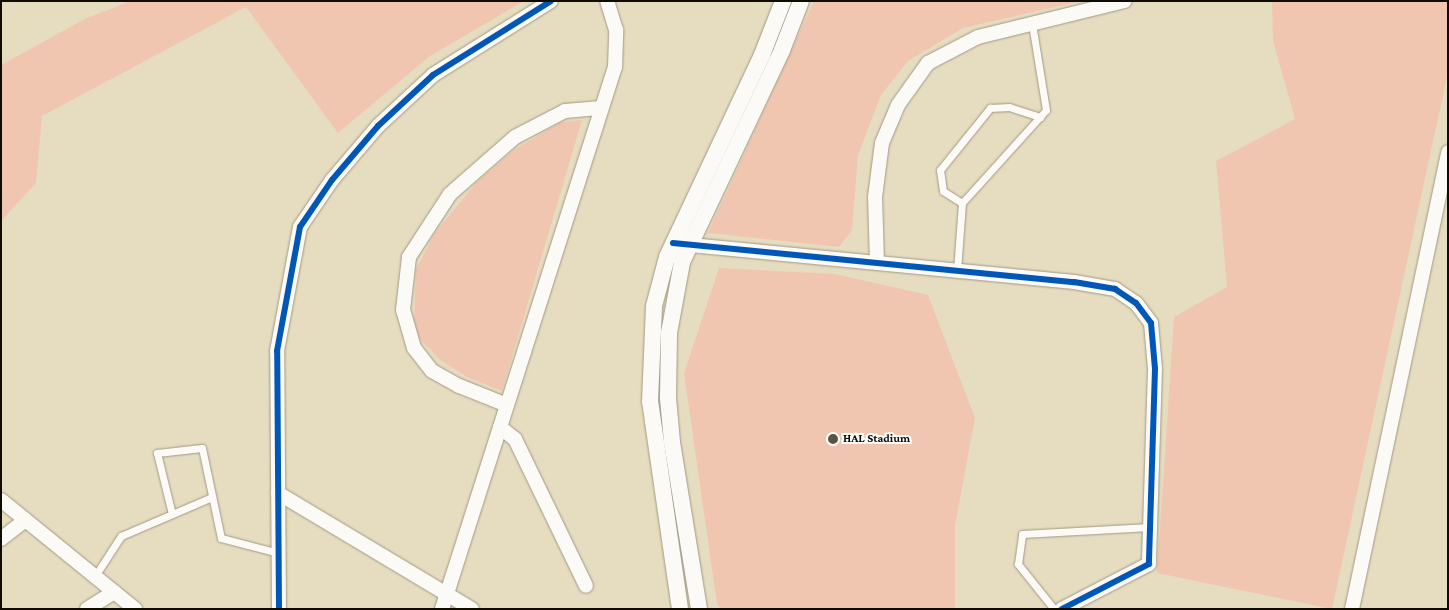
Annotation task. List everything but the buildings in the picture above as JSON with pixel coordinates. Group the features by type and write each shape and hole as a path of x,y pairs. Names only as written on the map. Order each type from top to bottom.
{"street":[{"path":"279,609 277,351 300,227 332,180 378,126 433,75 551,1"},
{"path":"442,609 449,595 500,427 615,67 616,30 607,1"},
{"path":"680,609 650,402 654,306 674,243 762,55 783,1"},
{"path":"699,609 672,442 668,398 669,334 682,262 782,50 801,1"},
{"path":"877,263 875,197 882,143 898,105 928,63 978,37 1125,1"},
{"path":"507,405 459,386 432,371 414,348 403,310 409,257 450,194 515,137 565,111 601,108"},
{"path":"1352,609 1448,152"},
{"path":"674,243 1074,282 1114,289 1136,302 1151,323 1154,369 1149,564 1062,609"},
{"path":"500,427 515,439 586,586"},
{"path":"278,493 472,609"},
{"path":"1,500 135,609"},
{"path":"1,539 25,520"},
{"path":"87,609 114,592"}],"lane":[{"path":"957,271 962,204 1046,110 1032,24"},
{"path":"962,204 944,191 940,170 990,108 1008,107 1040,117"},
{"path":"172,514 157,453 202,448 221,538 278,553"},
{"path":"95,576 121,536 212,497"},
{"path":"1054,609 1018,564 1022,534 1150,527"}],"shaded area":[{"path":"130,1 524,1 430,56 338,133 246,7 42,116 36,183 1,221 1,65 85,19"},
{"path":"814,1 1081,1 963,28 908,61 881,95 858,155 852,230 839,247 708,233"},
{"path":"1272,1 1448,1 1448,72 1332,609 1157,573 1174,317 1227,287 1216,161 1295,119 1273,41"},
{"path":"582,120 502,391 467,377 439,359 419,338 414,320 416,270 434,234 476,183 515,149 561,122"},
{"name":"HAL Stadium","path":"719,268 835,274 928,295 975,418 955,526 955,609 721,609 717,604 684,373"}],"cycle path":[{"path":"279,609 277,351 300,227 332,180 378,126 433,75 551,1"},
{"path":"673,243 1074,282 1115,289 1136,303 1151,323 1155,369 1149,564 1062,609"}],"place":[{"name":"HAL Stadium","path":"833,439"}]}
